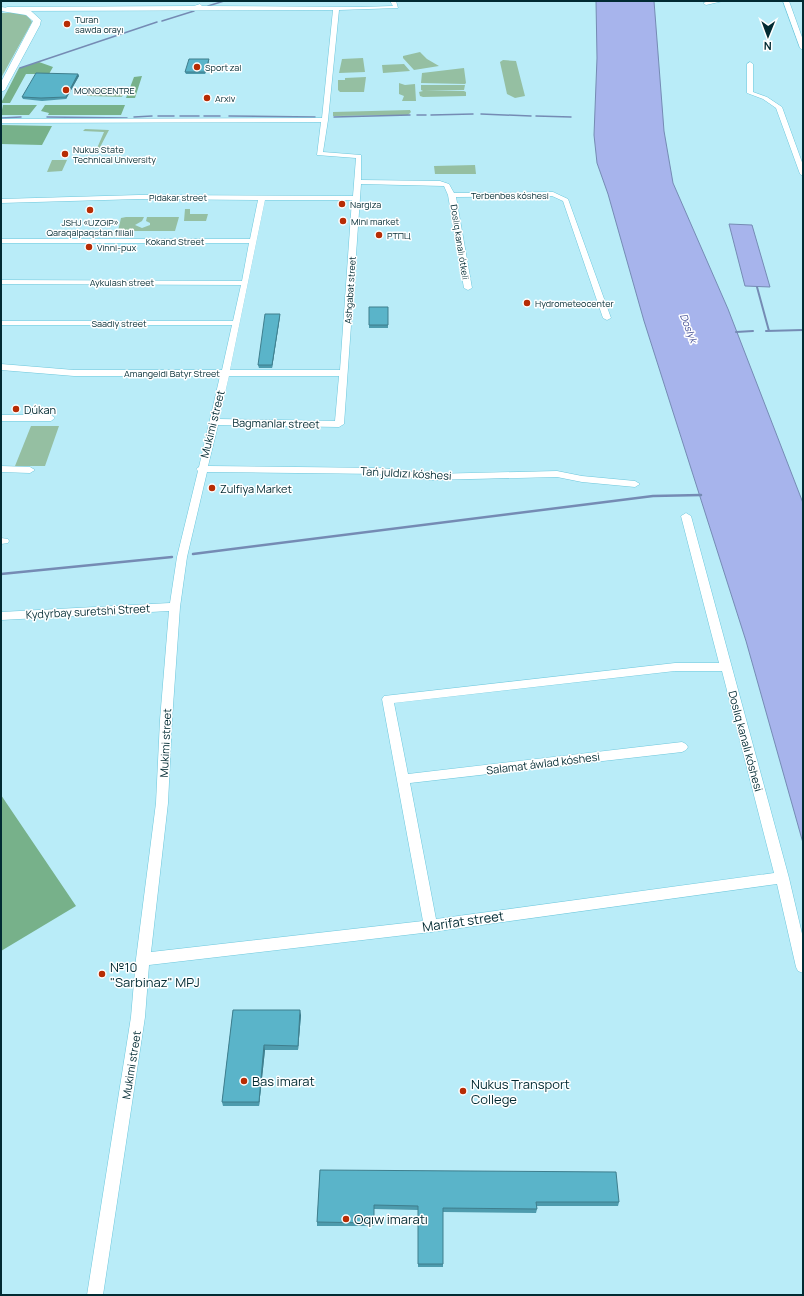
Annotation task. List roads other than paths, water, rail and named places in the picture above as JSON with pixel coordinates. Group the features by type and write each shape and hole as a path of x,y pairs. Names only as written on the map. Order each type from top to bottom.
{"main road":[{"path":"1,90 36,25 37,20 29,11 7,9"}],"street":[{"path":"125,8 129,1"},
{"path":"194,8 213,1"},
{"path":"29,11 125,8 336,9 396,7 393,1"},
{"path":"706,3 720,1"},
{"path":"786,1 803,48"},
{"path":"1,121 325,120 336,9"},
{"path":"750,64 750,93 765,98 779,106 803,174"},
{"name":"Ashgabat street","path":"325,120 319,154 359,156 339,424"},
{"path":"358,182 440,183 447,185 452,195"},
{"name":"Terbenbes kóshesi","path":"452,195 554,194 566,200 607,318"},
{"name":"Doslıq kanalı ótkeli","path":"452,195 468,288"},
{"name":"Pidakar street","path":"1,201 139,197 262,196 356,198"},
{"name":"Mukimi street","path":"95,1295 138,1017 143,959 162,803 166,720 175,606 184,543 237,323 262,196"},
{"name":"Kokand Street","path":"1,241 253,242"},
{"name":"Aykulash street","path":"1,282 244,283"},
{"name":"Saadiy street","path":"1,323 237,323"},
{"name":"Amangeldi Batyr Street","path":"1,367 74,373 344,373"},
{"path":"1,418 51,418"},
{"name":"Bagmanlar street","path":"213,422 339,424"},
{"path":"1,469 30,470"},
{"name":"Tań juldızı kóshesi","path":"201,469 382,471 431,477 557,474 582,479 635,484"},
{"name":"Doslıq kanalı kóshesi","path":"686,516 782,878 803,967"},
{"name":"Kydyrbay suretshi Street","path":"1,616 175,606"},
{"path":"431,926 388,699 675,667 727,667"},
{"name":"Salamat áwlad kóshesi","path":"404,780 682,747"},
{"name":"Marifat street","path":"143,959 431,926 782,878"}],"water":[{"name":"Doslyk","path":"596,1 654,1 664,131 673,183 728,309 803,503 803,843 746,641 644,321 608,194 597,163 594,135 597,58"},
{"path":"729,224 752,225 770,287 745,286"}],"waterway":[{"path":"208,6 224,1"},
{"path":"162,21 194,11"},
{"path":"20,68 157,22"},
{"path":"431,115 473,114"},
{"path":"481,114 531,116"},
{"path":"334,117 410,115"},
{"path":"417,115 426,115"},
{"path":"134,117 152,116"},
{"path":"158,116 174,116"},
{"path":"180,116 199,116"},
{"path":"204,116 220,116"},
{"path":"229,116 315,117"},
{"path":"536,116 571,117"},
{"path":"1,118 21,117"},
{"path":"47,117 127,118"},
{"path":"757,287 769,331"},
{"path":"769,331 803,330"},
{"path":"736,332 753,331"},
{"path":"193,554 653,496 701,495"},
{"path":"1,574 172,557"}],"place":[{"name":"Turan sawda orayı","path":"67,24"},
{"name":"Sport zal","path":"197,67"},
{"name":"MONOCENTRE","path":"66,90"},
{"name":"Arxiv","path":"207,98"},
{"name":"Nukus State Technical University","path":"65,154"},
{"name":"Nargiza","path":"342,204"},
{"name":"JSHJ «UZGIP» Qaraqalpaqstan filiali","path":"90,210"},
{"name":"Mini market","path":"343,221"},
{"name":"РТПЦ","path":"379,235"},
{"name":"Vinni-pux","path":"89,247"},
{"name":"Hydrometeocenter","path":"527,303"},
{"name":"Dúkan","path":"16,409"},
{"name":"Zulfiya Market","path":"212,488"},
{"name":"№10 \"Sarbinaz\" MPJ","path":"102,974"},
{"name":"Bas imarat","path":"244,1081"},
{"name":"Nukus Transport College","path":"463,1091"},
{"name":"Oqıw imaratı","path":"346,1219"}]}
